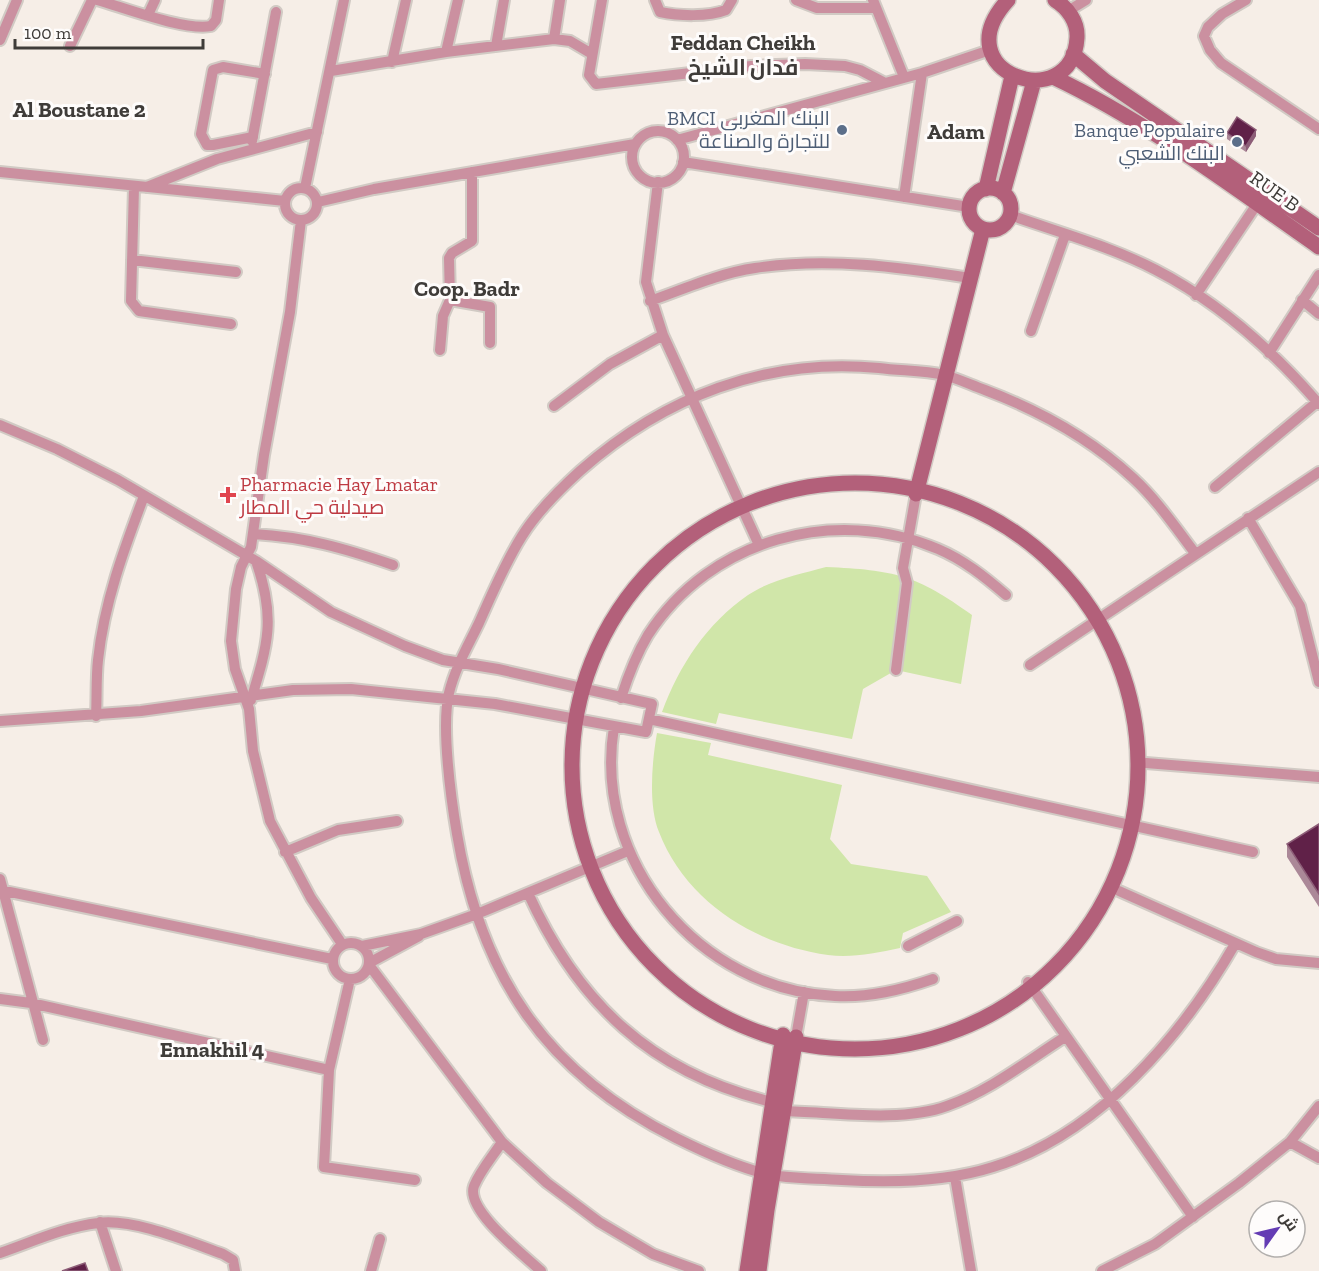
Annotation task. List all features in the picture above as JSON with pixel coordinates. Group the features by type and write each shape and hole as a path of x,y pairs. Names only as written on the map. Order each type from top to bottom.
{"street":[{"path":"0,40 17,0"},
{"path":"70,46 92,0"},
{"path":"97,0 186,25 211,26 216,20 219,0"},
{"path":"148,15 155,0"},
{"path":"305,188 331,72 344,0"},
{"path":"392,62 406,0"},
{"path":"446,52 458,0"},
{"path":"496,46 504,0"},
{"path":"554,39 560,0"},
{"path":"602,0 589,78 601,85 705,70 805,64 845,66 860,70 885,83"},
{"path":"655,0 660,12 671,14 718,13 726,10 732,0"},
{"path":"796,0 817,8 875,4 904,77"},
{"path":"992,0 993,16 988,31 990,50 1002,69 1024,81 1053,77 1065,68 1073,54 1077,35 1068,11 1055,0"},
{"path":"993,16 1008,0"},
{"path":"1068,11 1086,0"},
{"path":"1246,0 1208,27 1204,36 1210,50 1221,63 1319,129"},
{"path":"251,150 276,12"},
{"path":"331,72 446,52 554,39 570,41 592,54"},
{"path":"677,140 922,73 990,50"},
{"name":"RUE B","path":"1073,54 1105,81 1319,228"},
{"path":"253,137 207,145 201,134 213,70 223,67 265,74"},
{"path":"904,197 922,73"},
{"path":"986,189 1012,76"},
{"name":"RUE B","path":"1053,77 1091,95 1319,247"},
{"path":"1003,193 1034,81"},
{"path":"139,187 217,159 317,132"},
{"path":"318,202 374,189 635,144 651,132 666,132 677,140 683,154 683,162 674,176 658,182 650,181 636,170 633,162 635,144"},
{"path":"683,162 969,207"},
{"path":"0,172 285,201"},
{"path":"440,350 443,316 450,300 449,258 452,253 472,241 472,172"},
{"path":"658,182 646,269 650,301 663,335 759,545"},
{"path":"139,187 132,260 131,301 139,311 231,324"},
{"path":"305,188 311,191 318,202 316,212 310,218 301,220 288,214 285,201 292,190 305,188"},
{"path":"986,189 994,189 1003,193 1010,205 1010,215 1006,222 997,229 983,229 971,219 969,207 973,196 986,189"},
{"path":"1196,295 1257,204"},
{"path":"1010,215 1157,270 1196,295 1269,353 1318,403 1215,487"},
{"path":"249,696 235,669 231,641 235,597 251,554 264,455 290,312 301,220"},
{"path":"897,670 907,583 903,568 907,538 945,375 983,229"},
{"path":"1031,331 1065,235"},
{"path":"132,260 236,272"},
{"path":"650,301 735,273 784,264 847,264 970,278"},
{"path":"1269,353 1319,275"},
{"path":"450,300 490,306 492,312 490,343"},
{"path":"1302,300 1319,314"},
{"path":"554,406 610,364 663,335"},
{"path":"1196,553 1134,479 1080,436 1019,403 945,375 863,367 813,368 742,380 691,396 646,421 603,451 572,478 535,518 521,538 459,663 447,698 452,803 460,855 494,962 514,997 540,1033 573,1070 639,1119 702,1151 766,1173 867,1181 955,1177 998,1166 1027,1153 1060,1135 1110,1101 1154,1059 1184,1024 1213,984 1235,944"},
{"path":"0,425 57,449 144,496 251,554 306,597 357,625 423,654 652,704 646,732 495,704 351,689 293,690 96,716 0,721"},
{"path":"1030,665 1319,472"},
{"path":"829,486 875,486 916,494 963,509 1017,540 1067,584 1096,622 1128,686 1141,729 1146,763 1146,792 1142,827 1135,853 1119,891 1082,940 1028,982 976,1016 918,1037 865,1045 789,1036 720,1010 662,971 617,920 588,869 572,821 566,788 564,756 570,719 579,687 609,624 648,574 696,533 742,508 789,492 829,486"},
{"path":"96,716 98,660 107,607 144,496"},
{"path":"1248,518 1300,606 1317,663 1319,682"},
{"path":"621,698 631,667 648,635 670,606 704,576 726,561 759,545 794,534 830,529 866,530 907,538 940,549 975,569 1006,595"},
{"path":"253,534 294,536 334,544 393,565"},
{"path":"251,554 264,587 269,627 263,666 249,696 261,790 270,821 285,852 311,898 342,944"},
{"path":"649,719 1253,852"},
{"path":"614,727 612,776 617,813 628,851 645,883 668,914 694,941 725,963 759,980 804,992 834,996 875,995 933,980"},
{"path":"1146,763 1319,777"},
{"path":"285,852 338,830 397,821"},
{"path":"362,946 421,934 477,914 628,851"},
{"path":"43,1040 31,1003 1,886 332,959"},
{"path":"1119,891 1235,944 1276,959 1319,963"},
{"path":"528,893 558,955 583,988 626,1030 648,1048 697,1075 778,1106 909,1115 945,1107 978,1093 1065,1037"},
{"path":"908,946 957,921"},
{"path":"332,959 339,975 350,979 363,975 369,964 408,944 421,934"},
{"path":"342,944 356,943 367,951 369,964 502,1142 547,1183 600,1221 653,1254 699,1271"},
{"path":"332,959 342,944"},
{"path":"350,979 329,1070 324,1167 415,1180"},
{"path":"1028,982 1193,1217"},
{"path":"747,1271 789,1036 804,992"},
{"path":"0,999 31,1003 329,1070"},
{"path":"1102,1271 1155,1244 1193,1217 1290,1142 1319,1106"},
{"path":"502,1142 474,1187 473,1200 483,1215 540,1271"},
{"path":"1290,1142 1319,1158"},
{"path":"759,1271 766,1173"},
{"path":"955,1177 971,1271"},
{"path":"100,1222 116,1271"},
{"path":"0,1253 80,1226 100,1222 147,1230 224,1254 233,1260 235,1271"},
{"path":"371,1271 380,1239"}],"green space":[{"path":"826,567 870,570 904,577 936,591 972,615 961,684 896,670 863,689 852,739 719,713 716,724 662,712 677,678 696,647 707,632 733,606 766,585"},
{"path":"657,733 711,743 708,755 842,785 830,839 851,864 927,876 951,912 903,933 900,948 846,956 801,950 750,930 727,916 705,899 687,879 671,857 659,832 652,796"}],"building":[{"path":"1237,117 1256,130 1246,146 1227,133"},
{"path":"1319,824 1319,894 1287,844"},
{"path":"85,1263 88,1271 62,1271"}],"place":[{"name":"BMCI البنك المغربي للتجارة والصناعة","path":"842,130"},
{"name":"Banque Populaire البنك الشعبي","path":"1237,142"},
{"name":"Pharmacie Hay Lmatar صيدلية حي المطار","path":"228,495"}],"district":[{"name":"Feddan Cheikh فدان الشيخ","path":"743,54"},
{"name":"Al Boustane 2","path":"79,109"},
{"name":"Adam","path":"956,131"},
{"name":"Coop. Badr","path":"467,288"},
{"name":"Ennakhil 4","path":"212,1049"}]}
